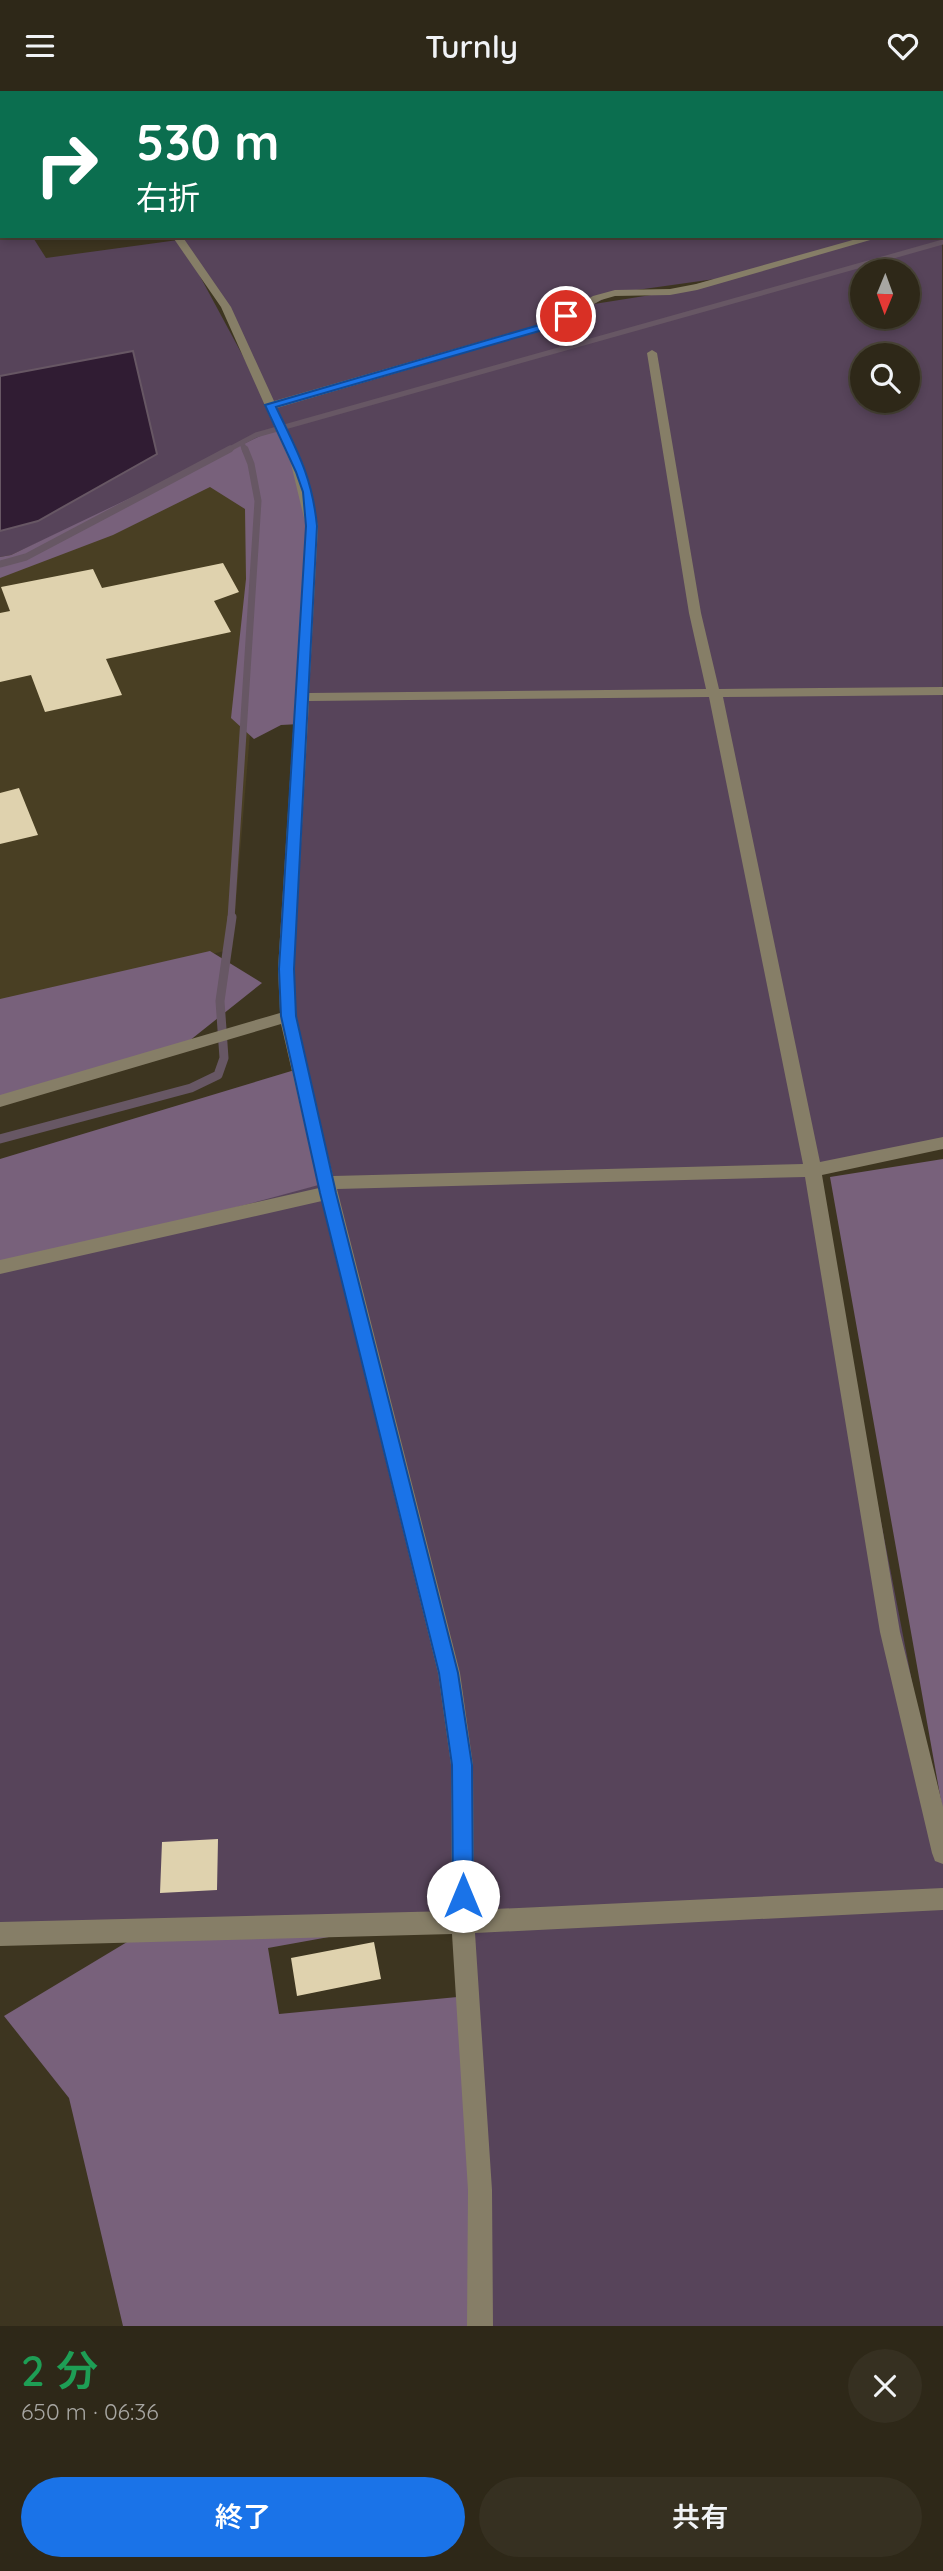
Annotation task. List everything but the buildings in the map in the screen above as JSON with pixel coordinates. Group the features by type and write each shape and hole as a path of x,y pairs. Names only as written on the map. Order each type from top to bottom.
{"street":[{"path":"178,238 226,307 302,472 309,500 312,526 286,969 288,1016 327,1188 449,1673 462,1765 463,1922 480,2190 480,2326"},
{"path":"270,405 549,325 597,298 615,293 670,292 697,287 872,238"},
{"path":"652,353 695,613 713,692 719,702 813,1170 890,1632 943,1853"},
{"path":"302,697 943,691"},
{"path":"0,1101 288,1016"},
{"path":"0,1267 327,1188 813,1170 943,1143"},
{"path":"0,1934 463,1922 943,1899"}],"shaded area":[{"path":"0,238 33,238 46,258 178,240 177,238 942,238 943,1143 813,1170 943,1842 943,2326 477,2326 463,1922 0,1934 0,1263 325,1183 288,1016 310,507 280,431 11,555 0,557","holes":["188,254 240,336 265,397","715,279 670,292 594,304 615,293"]},
{"path":"133,351 157,454 38,521 0,531 0,376"},
{"path":"281,426 308,492 300,724 281,725 254,739 231,718 246,579 245,509 210,487 113,535 0,578 0,557 11,555"},
{"path":"249,450 265,554 232,949 0,1008 0,577"},
{"path":"210,951 262,983 179,1049 0,1097 0,999"},
{"path":"298,1069 326,1183 0,1271 0,1159"},
{"path":"943,1159 943,1812 830,1177"},
{"path":"401,1924 268,1948 279,2014 468,1996 470,2326 123,2326 69,2098 4,2016 147,1930"}],"waterway":[{"path":"226,451 256,435 943,242"},
{"path":"242,443 245,451"},
{"path":"0,564 26,557 230,449"},
{"path":"231,919 258,501 251,464 245,449"},
{"path":"0,1139 191,1088 218,1075 224,1058 220,1001 232,917"}],"route":[{"path":"463,1896 462,1765 449,1673 328,1193 288,1016 286,969 312,526 308,492 302,472 270,405 549,325 566,316"}]}
